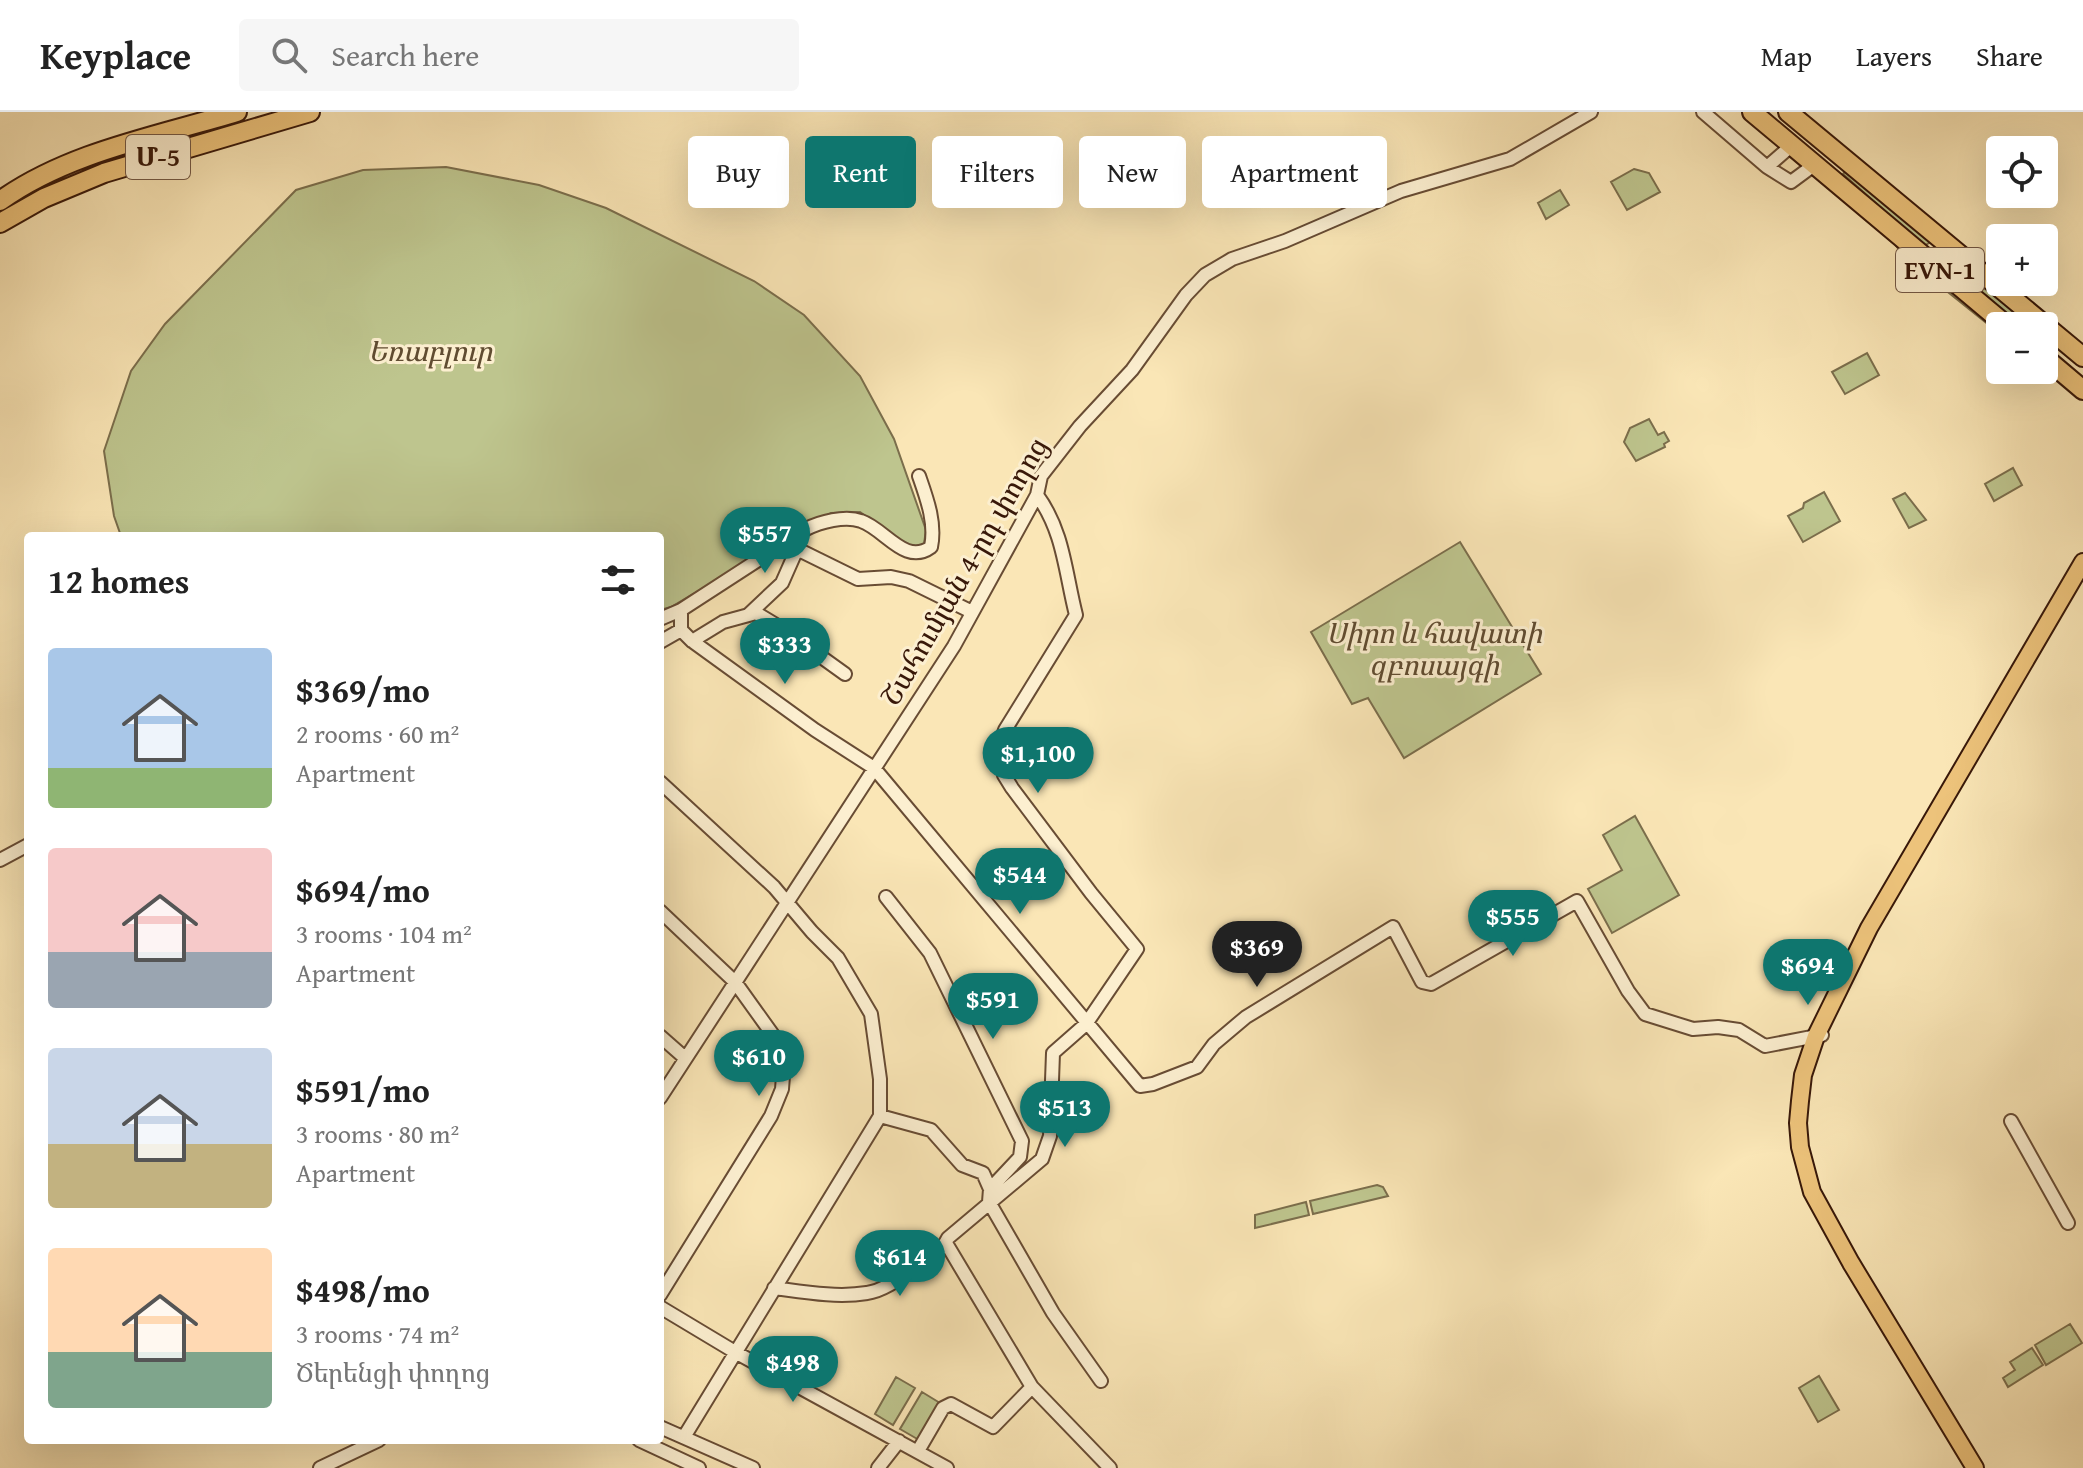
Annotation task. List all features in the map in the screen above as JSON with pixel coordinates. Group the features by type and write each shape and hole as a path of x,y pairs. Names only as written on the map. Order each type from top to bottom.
{"highway":[{"name":"Մ-5","path":"3,210 43,175 101,153 237,112"},
{"name":"Մ-5","path":"3,210 44,198 104,173 310,112"},
{"name":"EVN-1","path":"1752,112 1990,312"},
{"name":"EVN-1","path":"1792,114 2083,357"},
{"path":"1928,260 1938,246 1965,268 1976,270"},
{"path":"2058,369 2083,390"}],"main road":[{"path":"1978,1468 1851,1263 1812,1192 1806,1175 1798,1123 1803,1075 1878,912 2083,562"},
{"path":"1819,1035 1877,921 2083,575"}],"street":[{"name":"Շահումյան 4-րդ փողոց","path":"664,1092 954,646 1037,495 1041,476 1080,426 1132,370 1186,295 1205,275 1232,259 1281,243 1401,191 1510,159 1591,112"},
{"path":"1703,112 1767,167 1791,182 1814,165"},
{"path":"1767,167 1791,146"},
{"path":"664,617 681,610 798,534 826,522 861,521 911,554 923,553 931,547 933,536 930,509 919,476"},
{"path":"989,1196 1042,1159 1050,1136 1053,1053 1086,1024 1137,949 1025,807 1004,775 1000,743 1005,730 1076,615 1058,532 1051,514 1037,495"},
{"path":"748,615 782,583 797,549 798,534"},
{"path":"797,549 858,579 891,577 909,581 972,612"},
{"path":"681,610 681,630 692,641 815,730 874,768 1140,1086 1197,1067 1214,1044 1246,1017 1393,927 1422,982 1431,984 1577,901 1628,991 1645,1014 1693,1029 1718,1027 1739,1030 1765,1046 1819,1035"},
{"path":"692,641 723,622 756,613 845,674"},
{"path":"664,640 681,630"},
{"path":"664,786 774,887 838,958 871,1014 880,1079 880,1116 735,1352 688,1439 684,1460"},
{"path":"0,860 24,847"},
{"path":"774,1288 825,1294 870,1293 902,1276 946,1243 1020,1157 1022,1141 930,953 886,897"},
{"path":"664,915 735,982 778,1042 784,1063 782,1089 771,1116 664,1289"},
{"path":"664,1040 685,1058"},
{"path":"880,1116 931,1130 962,1165 983,1173 989,1196 1053,1313 1101,1381"},
{"path":"2011,1121 2068,1223"},
{"path":"946,1243 1032,1387 1110,1468"},
{"path":"664,1309 735,1352 947,1468"},
{"path":"918,1451 943,1408 951,1404 993,1427 1032,1387"},
{"path":"664,1429 753,1468"},
{"path":"878,1468 899,1441"},
{"path":"320,1468 371,1444"},
{"path":"648,1444 699,1468"}],"green space":[{"name":"Եռաբլուր","path":"446,167 539,185 606,208 754,281 804,315 860,376 894,439 926,530 924,544 908,546 860,512 831,513 664,609 664,532 120,532 114,516 104,451 131,371 165,324 296,190 363,170"},
{"path":"1848,168 1932,241 1924,246 1843,174"},
{"path":"1634,169 1649,173 1660,192 1627,210 1611,182"},
{"path":"1560,190 1569,205 1546,219 1538,203"},
{"path":"1896,240 1986,317 1986,323 1908,260 1896,246"},
{"path":"1942,254 1986,287 1986,296 1997,296 2018,312 2002,312 1938,258"},
{"path":"1867,353 1879,375 1845,394 1832,372"},
{"path":"1649,419 1658,435 1664,432 1669,441 1664,444 1665,447 1636,461 1624,442 1630,428"},
{"path":"2013,468 2022,485 1994,501 1985,484"},
{"path":"1824,492 1840,521 1803,542 1788,516"},
{"path":"1905,493 1926,520 1909,528 1893,499"},
{"name":"Սիրո և հավատի զբոսայգի","path":"1460,542 1541,674 1404,758 1368,698 1352,704 1311,632"},
{"path":"1635,816 1679,895 1612,933 1588,889 1622,870 1603,835"},
{"path":"1377,1185 1383,1187 1388,1196 1313,1214 1310,1201"},
{"path":"1306,1202 1309,1215 1255,1228 1255,1215"},
{"path":"2070,1324 2082,1343 2046,1365 2035,1345"},
{"path":"2032,1348 2043,1365 2008,1387 2003,1378 2015,1370 2010,1362"},
{"path":"1819,1376 1839,1410 1818,1422 1799,1388"},
{"path":"896,1377 915,1388 893,1425 875,1414"},
{"path":"922,1392 940,1403 919,1440 900,1429"}]}
